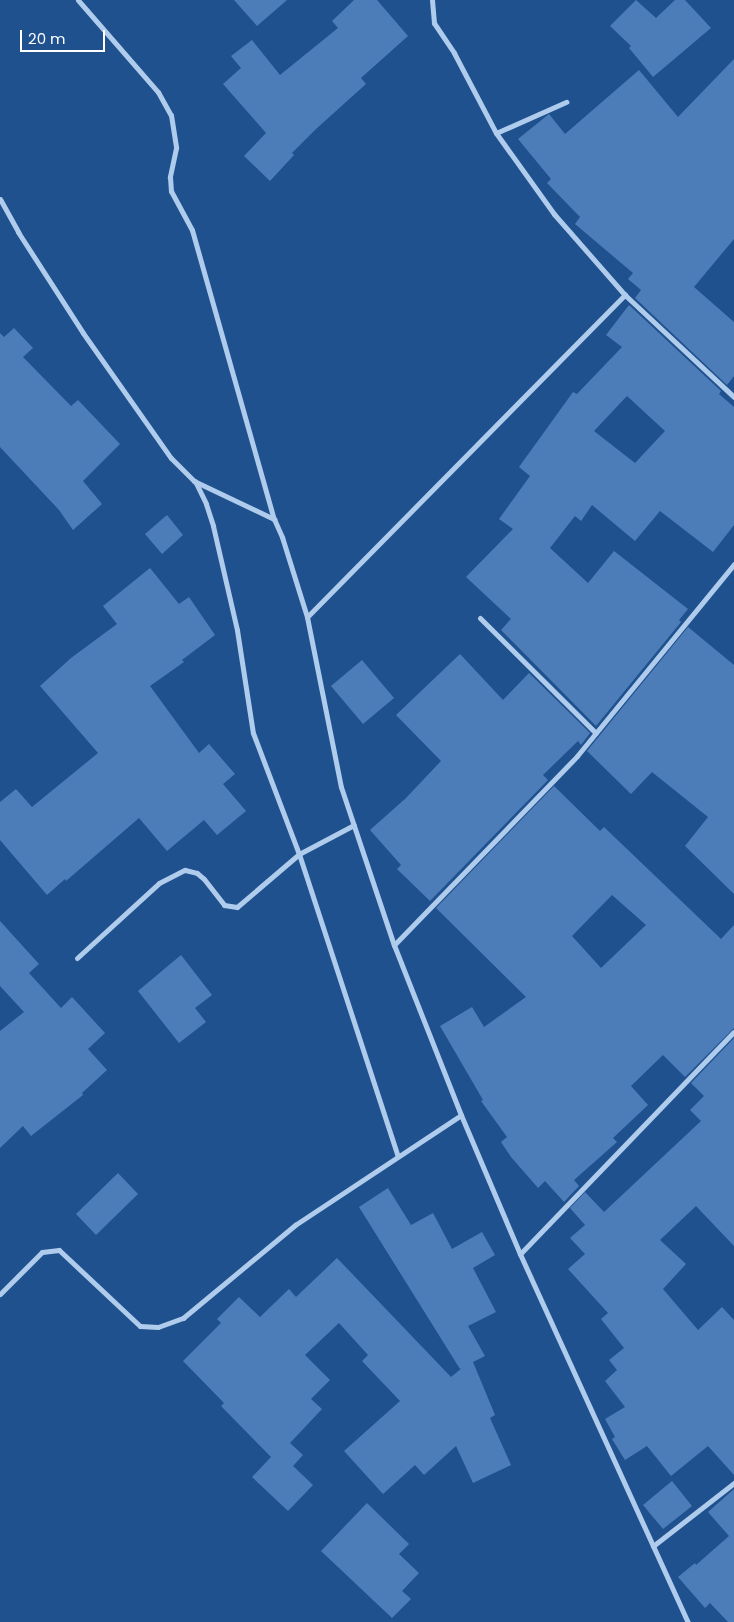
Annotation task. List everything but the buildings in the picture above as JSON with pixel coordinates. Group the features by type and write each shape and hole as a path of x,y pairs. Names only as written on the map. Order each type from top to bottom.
{"street":[{"path":"78,0 158,92 171,115 176,148 170,177 171,191 192,230 274,519 282,537 308,617 341,787 394,945 461,1114 520,1254 688,1622"},
{"path":"432,0 434,23 454,53 496,133 554,214 625,295 734,397"},
{"path":"496,133 566,102"},
{"path":"0,198 18,232 83,333 171,458 194,481 206,504 237,630 253,733 299,854 398,1156"},
{"path":"308,617 625,295"},
{"path":"194,481 274,519"},
{"path":"394,945 577,756 733,566"},
{"path":"480,618 596,733"},
{"path":"77,958 159,883 174,875 185,870 197,873 224,905 237,906 299,854 354,825"},
{"path":"520,1254 734,1032"},
{"path":"0,1294 42,1252 59,1250 140,1326 158,1327 183,1318 295,1225 398,1156 444,1128 461,1114"},
{"path":"653,1546 734,1483"}]}
